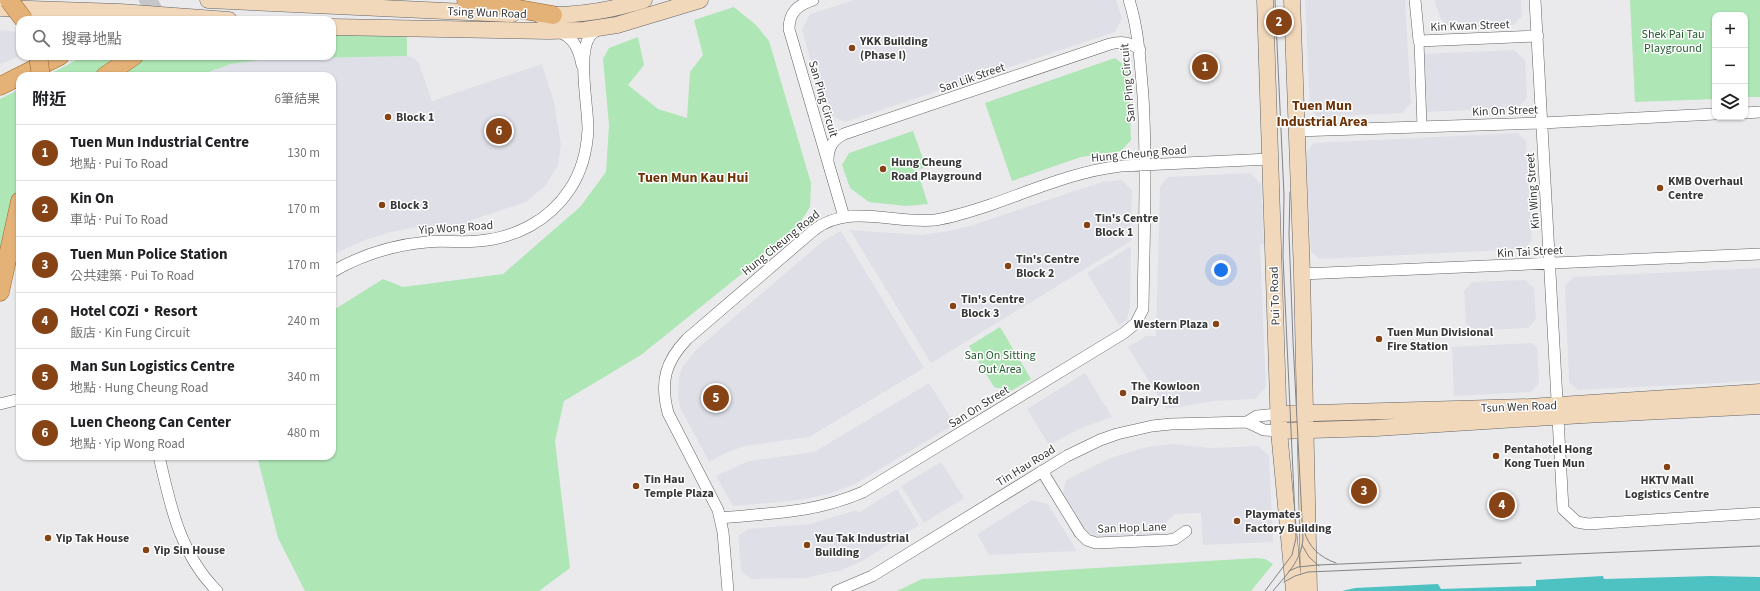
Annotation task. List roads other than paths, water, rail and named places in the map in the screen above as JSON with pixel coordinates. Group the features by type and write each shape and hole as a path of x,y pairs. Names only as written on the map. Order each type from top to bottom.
{"main road":[{"path":"9,0 21,16"},
{"name":"Tsing Wun Road","path":"208,0 605,27 629,22 700,0"},
{"path":"466,0 554,23"},
{"name":"Tsing Wun Road","path":"336,27 554,23 644,0"},
{"name":"Pui To Road","path":"1265,0 1278,414 1301,589"},
{"name":"Pui To Road","path":"1292,0 1306,431 1301,589"},
{"path":"0,8 120,12 174,16"},
{"path":"39,60 40,72"},
{"path":"28,72 52,60"},
{"path":"111,72 128,60"},
{"path":"0,86 16,78"},
{"path":"0,293 15,238"},
{"name":"Tsun Wen Road","path":"1279,430 1306,431 1558,411 1760,392"},
{"name":"Tsun Wen Road","path":"1278,414 1558,411 1760,406"}],"street":[{"name":"San Ping Circuit","path":"813,0 796,8 790,18 789,29 844,217"},
{"name":"San Ping Circuit","path":"1129,0 1135,20 1140,50 1146,165"},
{"name":"Kin Kwan Street","path":"1416,0 1419,41 1538,36"},
{"name":"Kin Wing Street","path":"1535,0 1563,509 1577,522 1588,524 1760,513"},
{"name":"Yip Wong Road","path":"336,270 365,256 397,246 428,242 477,241 503,238 527,228 548,214 570,189 583,160 588,127 584,73 578,51 574,41 554,23"},
{"name":"Yip Wong Road","path":"584,73 588,40 592,33 605,27"},
{"path":"1419,41 1422,126"},
{"name":"San Lik Street","path":"828,161 830,146 844,134 1116,43 1130,44 1140,50"},
{"path":"1748,112 1760,112"},
{"name":"Kin On Street","path":"1296,131 1542,123 1712,114"},
{"name":"Hung Cheung Road","path":"728,591 724,540 720,518 715,502 668,413 664,385 666,372 678,348 687,339 814,230 829,220 844,217 860,216 920,221 946,218 969,212 1096,169 1270,159"},
{"name":"San On Street","path":"720,518 802,511 835,503 863,492 1130,329 1138,320 1143,309 1146,165"},
{"name":"Kin Tai Street","path":"1302,274 1760,254"},
{"path":"0,404 16,400"},
{"name":"Tin Hau Road","path":"1247,422 1257,416 1278,414"},
{"name":"Tin Hau Road","path":"837,591 872,576 1042,471 1083,448 1105,438 1134,429 1171,424 1247,422 1264,430 1279,430"},
{"path":"160,460 169,503 179,532 193,559 217,591"},
{"name":"San Hop Lane","path":"1042,471 1080,533 1091,542 1168,540 1175,539 1186,531"}],"water":[{"path":"1603,576 1604,579 1710,576 1760,577 1760,591 1342,591 1355,588 1438,584 1441,589 1536,586 1536,580"}],"tunnel":[{"path":"126,16 159,0"}],"tram line":[{"path":"1265,591 1292,555 1296,538 1283,257 1284,195 1275,0"},
{"path":"1273,591 1296,561 1302,547 1303,539 1293,341 1289,234 1290,192"},
{"path":"1304,531 1312,547 1325,558 1336,563"},
{"path":"1302,545 1309,557 1319,566"},
{"path":"1289,571 1298,567 1318,565 1760,546"},
{"path":"1284,582 1295,576 1308,572 1521,563"}],"place":[{"name":"Kin On","path":"1279,22"},
{"name":"YKK Building (Phase I)","path":"852,48"},
{"name":"Tuen Mun Industrial Centre","path":"1205,67"},
{"name":"Block 1","path":"388,117"},
{"name":"Luen Cheong Can Center","path":"499,131"},
{"name":"Hung Cheung Road Playground","path":"883,169"},
{"name":"KMB Overhaul Centre","path":"1660,188"},
{"name":"Block 3","path":"382,205"},
{"name":"Tin's Centre Block 1","path":"1087,225"},
{"name":"Tin's Centre Block 2","path":"1008,266"},
{"name":"Tin's Centre Block 3","path":"953,306"},
{"name":"Western Plaza","path":"1216,324"},
{"name":"Tuen Mun Divisional Fire Station","path":"1379,339"},
{"name":"The Kowloon Dairy Ltd","path":"1123,393"},
{"name":"Man Sun Logistics Centre","path":"716,398"},
{"name":"Pentahotel Hong Kong Tuen Mun","path":"1496,456"},
{"name":"HKTV Mall Logistics Centre","path":"1667,467"},
{"name":"Tin Hau Temple Plaza","path":"636,486"},
{"name":"Tuen Mun Police Station","path":"1364,491"},
{"name":"Hotel COZi‧Resort","path":"1502,505"},
{"name":"Playmates Factory Building","path":"1237,521"},
{"name":"Yip Tak House","path":"48,538"},
{"name":"Yau Tak Industrial Building","path":"807,545"},
{"name":"Yip Sin House","path":"146,550"}],"district":[{"name":"Tuen Mun Industrial Area","path":"1322,114"},
{"name":"Tuen Mun Kau Hui","path":"693,178"}],"park label":[{"name":"Shek Pai Tau Playground","path":"1673,41"},
{"name":"San On Sitting Out Area","path":"1000,362"}]}
